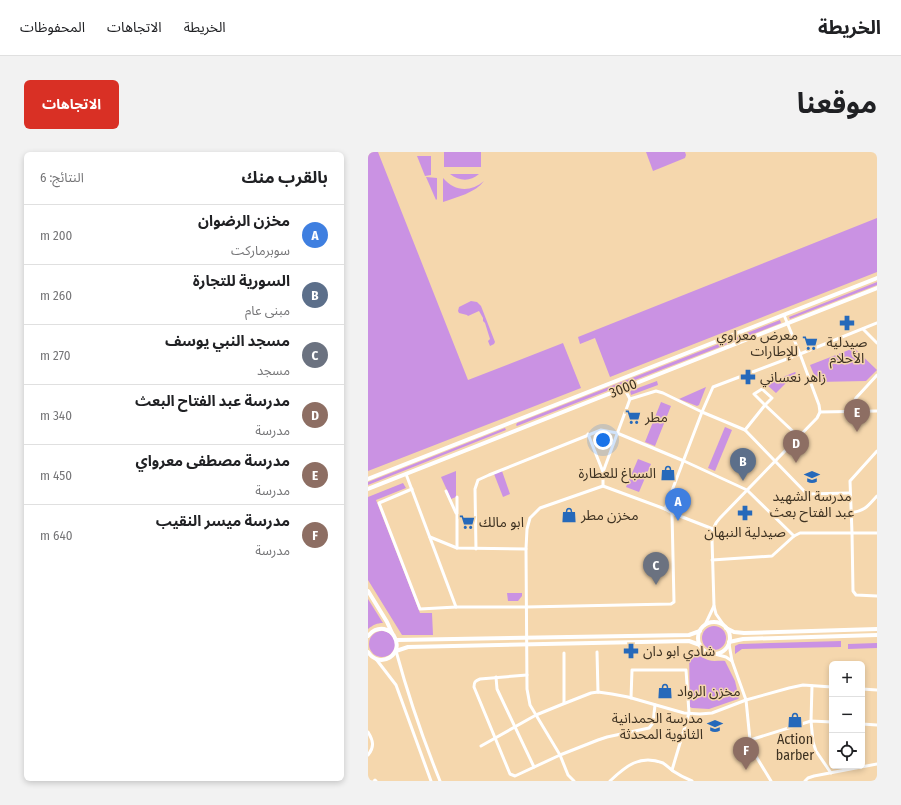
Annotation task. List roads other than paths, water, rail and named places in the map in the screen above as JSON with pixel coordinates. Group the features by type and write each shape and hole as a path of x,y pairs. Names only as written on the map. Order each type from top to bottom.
{"street":[{"name":"3000","path":"368,478 877,278"},
{"name":"3000","path":"368,489 877,288"},
{"path":"771,781 757,758 750,740 746,700 732,662 729,643 730,635 716,614 714,606 712,535 713,529 718,520 817,418 820,412 820,407 784,315"},
{"path":"665,509 713,387 877,323"},
{"path":"863,329 877,343"},
{"path":"850,411 856,398 877,375"},
{"path":"603,486 603,472 630,399 624,388"},
{"path":"745,430 765,405 772,398 762,389 754,394 765,405 799,437"},
{"path":"630,399 656,391 663,393 702,412 745,430 807,494 850,493"},
{"path":"820,412 877,410"},
{"path":"508,423 512,432"},
{"path":"476,549 475,489 478,480 601,430 617,433 684,460 747,490 794,536"},
{"path":"588,434 603,472"},
{"path":"877,451 850,481 853,591 856,595 877,596"},
{"path":"406,474 456,607"},
{"path":"574,781 568,775 560,756 530,705 528,690 526,549 527,530 530,518 540,508 603,486 713,529"},
{"path":"412,489 379,503 420,609 456,607 671,604 674,602 672,513"},
{"path":"446,491 457,515"},
{"path":"851,513 864,510 877,496"},
{"path":"457,497 457,548"},
{"path":"712,560 772,556 794,536 800,533 877,533"},
{"path":"430,537 457,548 526,549"},
{"path":"368,590 397,640 396,651 403,678 440,781"},
{"path":"714,606 705,625 700,631 698,641 706,652 723,655 732,662"},
{"path":"705,625 709,622 714,622 725,626 734,632 744,633 877,629"},
{"path":"368,636 374,630 380,629 387,630 392,633"},
{"path":"869,629 869,635"},
{"path":"397,640 689,635 700,631"},
{"path":"716,654 724,651 729,643 743,639 877,635"},
{"path":"368,652 370,656 376,659 384,660 391,657 396,651 408,647 689,641 700,645"},
{"path":"597,652 598,692"},
{"path":"564,653 564,703"},
{"path":"376,659 396,685 431,781"},
{"path":"631,698 632,670 686,670 689,713 672,770"},
{"path":"528,675 480,679 476,680 474,683 474,687 494,738 510,774 516,776 603,738 649,728 653,723 655,705"},
{"path":"496,678 497,689 534,767"},
{"path":"481,746 536,715 591,693 598,692 612,694 689,713 700,714 712,713 746,700 789,688 803,686 829,687"},
{"path":"812,686 811,721 813,742 816,751 831,773"},
{"path":"865,689 877,690"},
{"path":"750,740 811,721 829,722"},
{"path":"865,724 877,724"},
{"path":"368,732 372,739 373,745 371,752 368,755"},
{"path":"610,781 629,766 637,761 645,759 654,760 664,764 692,781"},
{"path":"805,781 814,776 877,764"}],"place":[{"name":"صيدلية الأحلام","path":"847,323"},
{"name":"معرض معراوي للإطارات","path":"810,343"},
{"name":"زاهر نعساني","path":"748,377"},
{"name":"مطر","path":"633,417"},
{"name":"مدرسة مصطفى معرواي","path":"857,432"},
{"name":"مدرسة عبد الفتاح البعث","path":"796,463"},
{"name":"السباغ للعطارة","path":"668,473"},
{"name":"مدرسة الشهيد عبد الفتاح بعث","path":"812,477"},
{"name":"السورية للتجارة","path":"743,481"},
{"name":"صيدلية النبهان","path":"745,513"},
{"name":"مخزن مطر","path":"569,515"},
{"name":"مخزن الرضوان","path":"678,521"},
{"name":"ابو مالك","path":"467,522"},
{"name":"مسجد النبي يوسف","path":"656,585"},
{"name":"شادي ابو دان","path":"631,651"},
{"name":"مخزن الرواد","path":"665,691"},
{"name":"Action barber","path":"795,720"},
{"name":"مدرسة الحمدانية الثانوية المحدثة","path":"715,726"},
{"name":"مدرسة ميسر النقيب","path":"746,770"}]}
